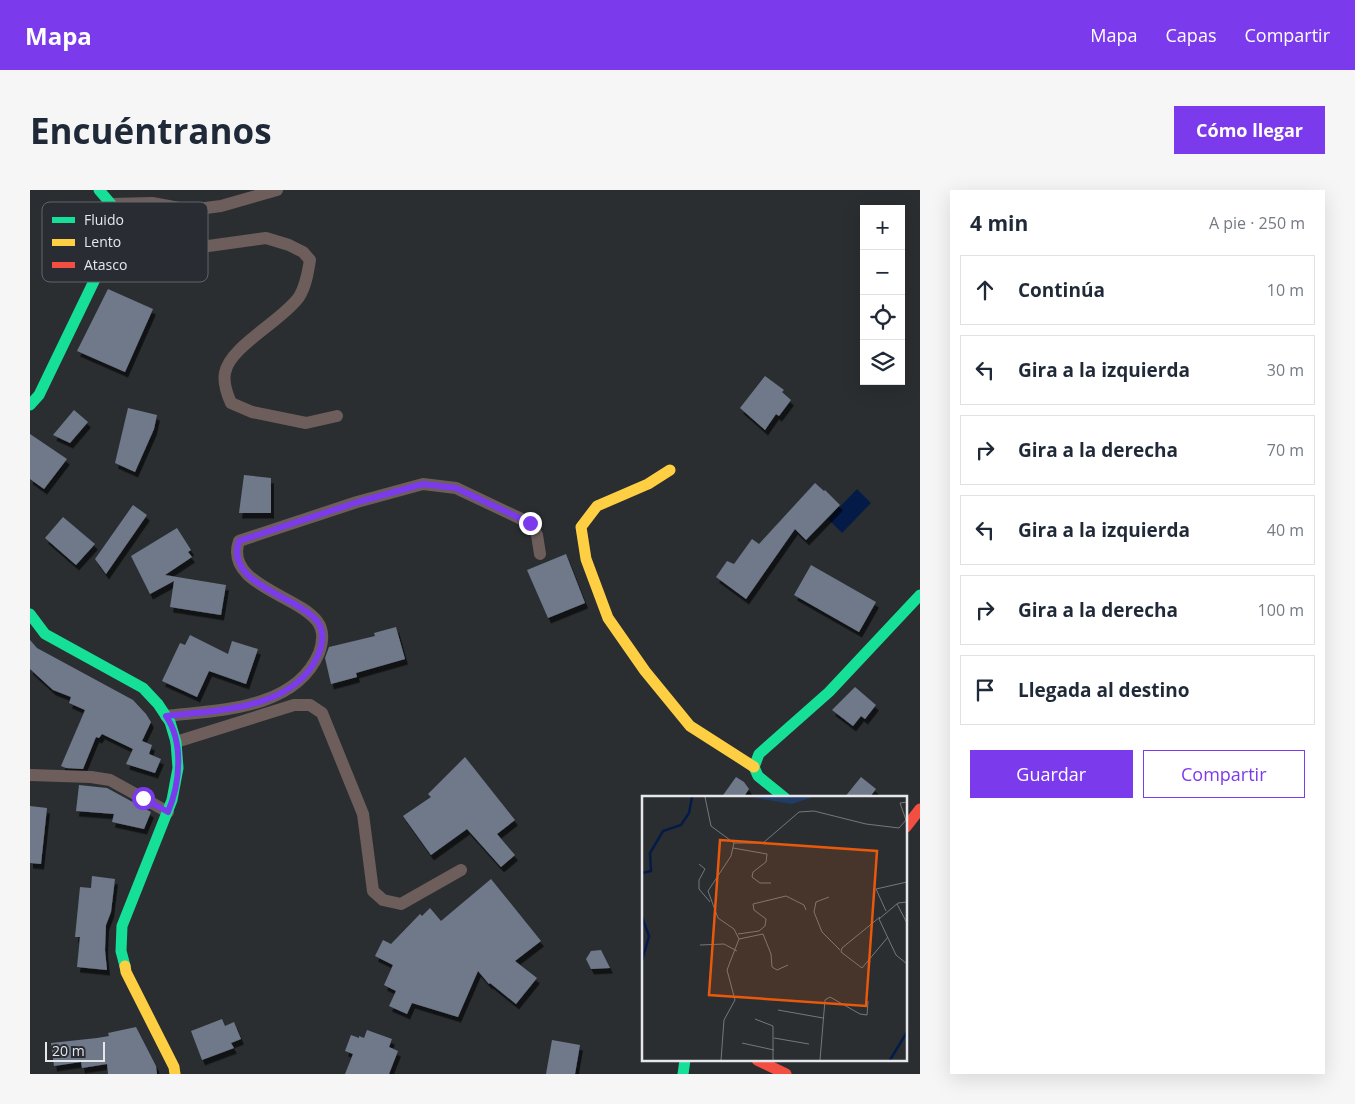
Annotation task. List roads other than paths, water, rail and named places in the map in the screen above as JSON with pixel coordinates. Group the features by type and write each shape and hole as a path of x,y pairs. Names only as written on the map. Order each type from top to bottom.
{"street":[{"path":"99,190 110,202"},
{"path":"30,405 39,395 93,282"},
{"path":"670,470 648,484 597,506 581,527 586,559 608,618 645,671 690,726 754,767 758,776 783,796"},
{"path":"754,767 759,754 829,692 920,595"},
{"path":"30,614 45,634 143,688 170,722 176,742 178,768 172,800 122,926 121,951 126,972 174,1067 175,1074"},
{"path":"908,824 920,808"},
{"path":"761,1062 786,1074"}],"lane":[{"path":"208,208 221,206 277,190"},
{"path":"208,246 266,238 303,252 310,260 308,275 299,296 280,316 239,349 229,360 224,374 226,390 231,403 252,412 306,423 337,416"},
{"path":"166,716 242,708 285,692 304,676 315,662 321,648 323,635 318,622 308,612 269,591 248,575 237,562 235,551 239,541 358,502 423,484 456,488 530,523 537,535 540,554"},
{"path":"176,742 294,705 310,705 322,713 363,814 373,891 383,900 401,904 461,870"},
{"path":"30,775 91,777 110,780 168,812"}],"water":[{"path":"857,489 871,503 842,533 828,519"}]}
